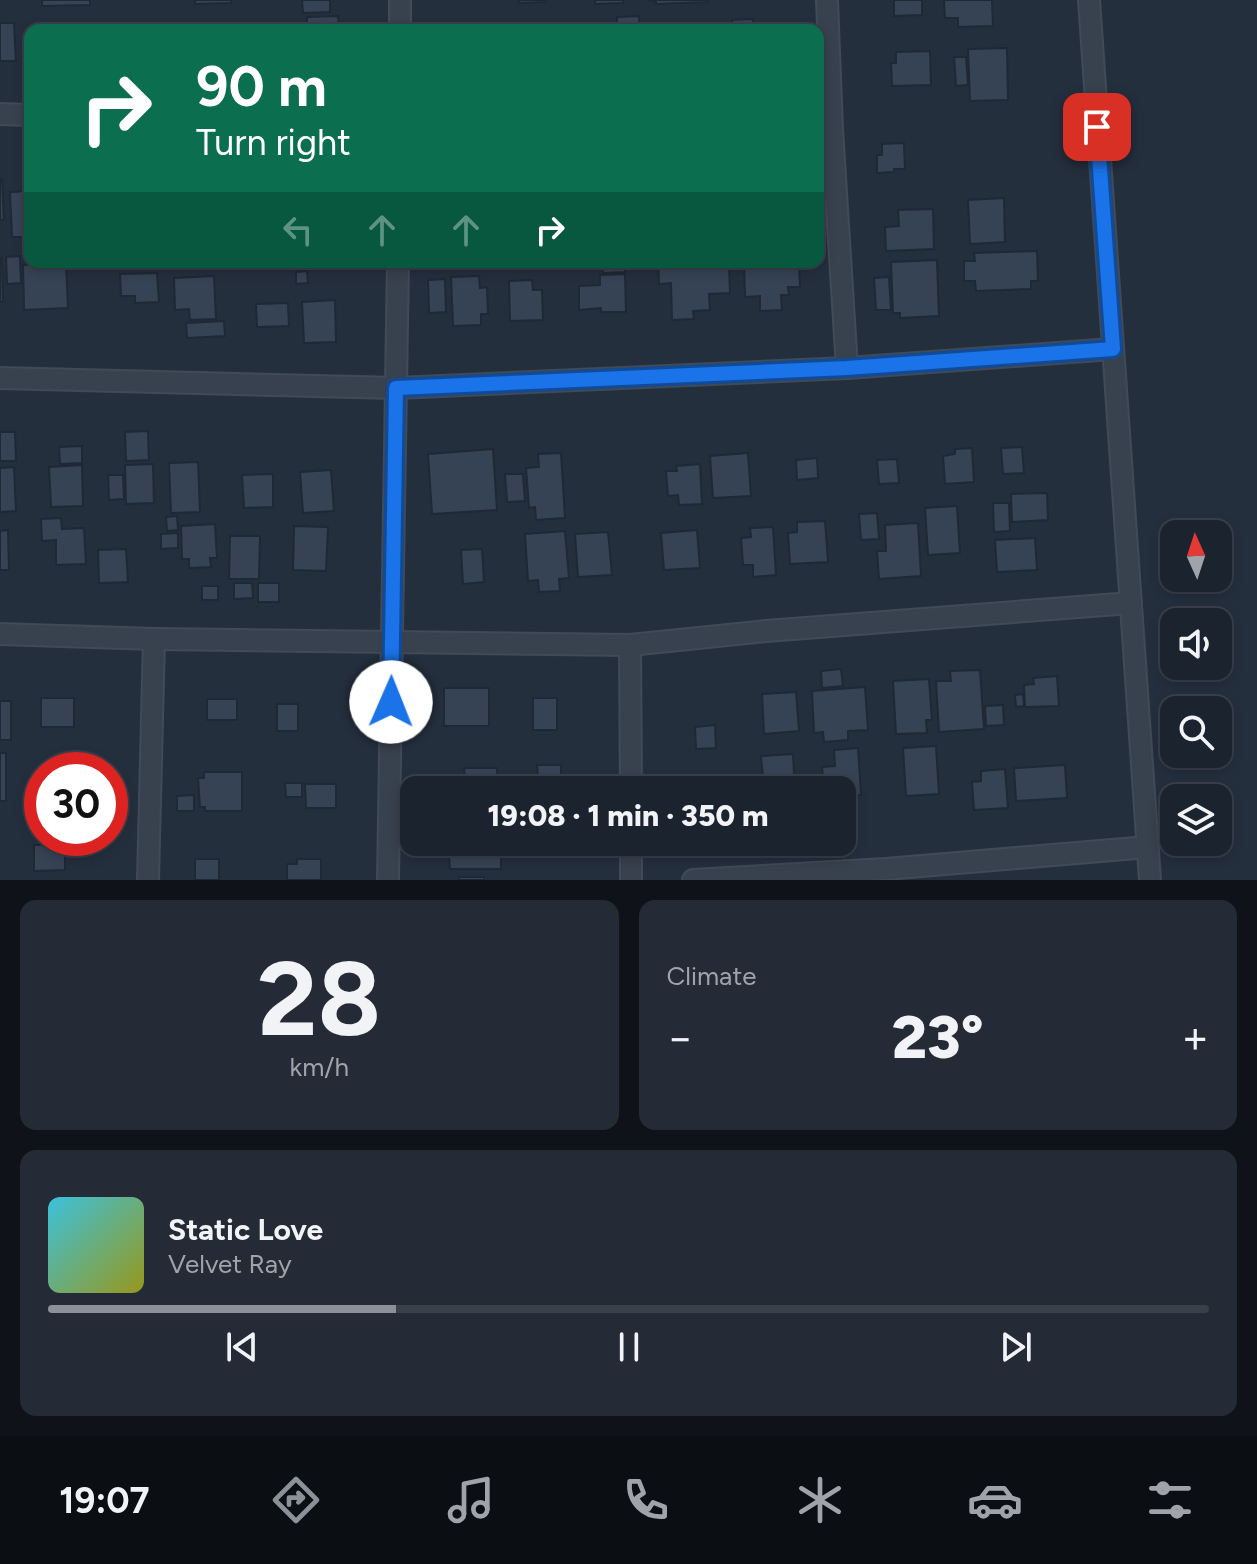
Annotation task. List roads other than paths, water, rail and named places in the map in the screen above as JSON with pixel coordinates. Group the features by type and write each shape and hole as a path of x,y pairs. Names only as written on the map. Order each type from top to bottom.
{"street":[{"path":"400,0 400,24"},
{"path":"827,0 825,130 847,368"},
{"path":"1089,0 1150,880"},
{"path":"0,114 24,115"},
{"path":"388,880 398,268"},
{"path":"0,378 396,388 847,368 1113,349"},
{"path":"0,634 630,645 766,631 1131,603"},
{"path":"148,880 154,639"},
{"path":"630,645 631,776"},
{"path":"693,880 887,875 1148,847"},
{"path":"631,856 631,880"}]}
